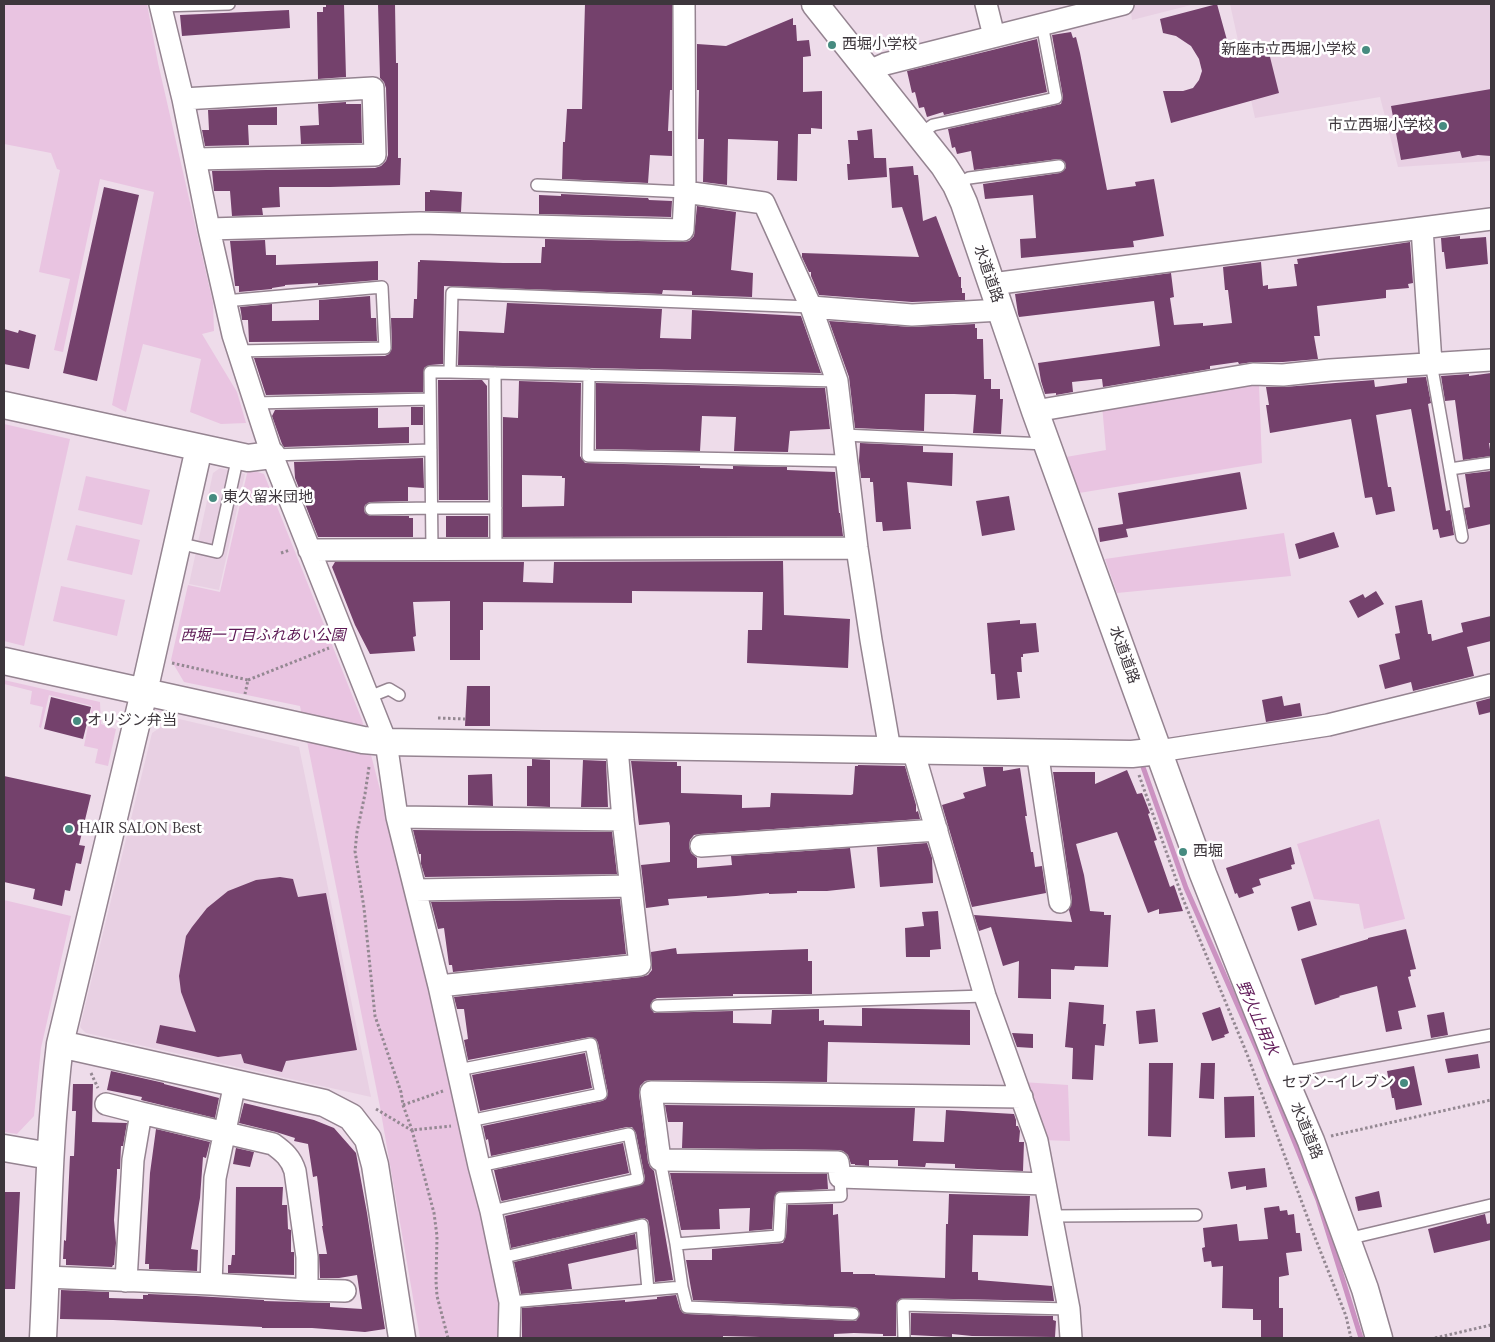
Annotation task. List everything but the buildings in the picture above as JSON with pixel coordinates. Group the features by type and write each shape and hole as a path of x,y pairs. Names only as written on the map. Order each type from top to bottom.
{"street":[{"path":"209,229 420,223 683,230 684,4"},
{"name":"水道道路","path":"815,4 920,134 956,185 964,203 1035,411 1203,874 1311,1141 1365,1289 1379,1338"},
{"path":"986,4 994,36"},
{"path":"160,5 183,99 209,229 238,351 272,455 308,550 386,742 397,817 458,1070 463,1123 479,1166 491,1211 510,1302 509,1338"},
{"path":"869,71 885,64 1116,5"},
{"path":"183,99 373,88 375,155 196,159"},
{"path":"684,192 764,203 811,307 837,382 857,548 871,640 902,750 936,830 985,996 1037,1140 1069,1310 1071,1338"},
{"path":"992,284 1491,218"},
{"path":"1422,228 1430,363"},
{"path":"811,307 912,315 1001,310"},
{"path":"1035,411 1253,374 1283,375 1330,370 1491,360"},
{"path":"4,405 248,458 272,455"},
{"path":"43,1338 50,1156 60,1044 144,692 199,448"},
{"path":"308,550 857,548"},
{"path":"4,661 363,740 386,742 438,730 617,747 1037,751 1132,754 1328,724 1491,685"},
{"path":"439,986 640,964 623,820 617,747"},
{"path":"1037,751 1060,902"},
{"path":"397,817 623,820"},
{"path":"700,846 936,830"},
{"path":"416,890 630,886"},
{"path":"60,1044 324,1103 351,1117 368,1139 376,1165 402,1338"},
{"path":"211,1284 215,1178 235,1083"},
{"path":"1022,1097 651,1092 660,1160 838,1162 840,1177 1045,1184"},
{"path":"106,1104 273,1144 288,1156 295,1171 308,1257 307,1290"},
{"path":"126,1281 132,1160 141,1113"},
{"path":"4,1148 50,1156"},
{"path":"46,1277 345,1291"}],"lane":[{"path":"160,5 229,4"},
{"path":"920,134 933,125 1056,98 1042,24"},
{"path":"956,185 968,178 1059,166"},
{"path":"537,185 684,192"},
{"path":"225,301 382,287 385,348 238,351"},
{"path":"450,372 452,293 811,307"},
{"path":"1430,363 1462,537"},
{"path":"432,550 430,372 495,372 837,382"},
{"path":"495,372 496,548"},
{"path":"589,375 588,456 846,461"},
{"path":"255,403 430,399"},
{"path":"843,435 1047,444"},
{"path":"272,455 431,450"},
{"path":"178,543 217,552 238,456"},
{"path":"1450,469 1491,462"},
{"path":"371,509 496,508"},
{"path":"369,697 389,689 399,695"},
{"path":"657,1006 985,996"},
{"path":"1282,1073 1491,1035"},
{"path":"458,1070 591,1044 601,1094 463,1123"},
{"path":"479,1166 629,1134 638,1179 491,1211"},
{"path":"660,1160 687,1308 853,1314"},
{"path":"676,1244 779,1236 780,1198 841,1196 840,1177"},
{"path":"1347,1239 1491,1205"},
{"path":"1052,1216 1196,1216"},
{"path":"500,1258 642,1225 648,1290"},
{"path":"510,1302 682,1287"},
{"path":"904,1338 903,1305 1069,1310"}],"path":[{"path":"169,662 248,680 326,649"},
{"path":"244,698 248,680"},
{"path":"438,730 465,719"},
{"path":"1132,754 1183,899 1247,1054 1346,1316 1351,1338"},
{"path":"369,765 355,851 364,908 375,1016 401,1092 434,1213 437,1236 437,1296 448,1338"},
{"path":"89,1069 106,1104"},
{"path":"403,1105 448,1089"},
{"path":"1311,1141 1491,1100"},
{"path":"376,1109 412,1130 463,1123"},
{"path":"1435,1338 1491,1325"}],"shaded area":[{"path":"1130,4 1195,4 1132,20"},
{"name":"新座市立西堀小学校","path":"1230,4 1491,4 1491,161 1398,167 1380,97 1255,118"},
{"path":"220,468 245,474 219,590 189,584 213,473"},
{"path":"175,718 299,747 371,1097 86,1033 80,1027 152,733"}],"green space":[{"path":"4,4 147,4 158,63 213,303 214,331 202,334 237,392 246,423 221,424 190,412 201,359 143,344 126,412 112,405 154,192 100,179 63,352 54,350 70,279 39,272 60,170 57,169 51,153 4,144"},
{"path":"1259,385 1262,463 1079,493 1066,457 1106,450 1102,405"},
{"path":"4,424 70,439 24,646 4,641"},
{"name":"西堀一丁目ふれあい公園","path":"248,469 264,474 362,720 465,1119 503,1301 503,1338 420,1338 380,1107 300,706 184,682 171,660 188,585 220,592"},
{"path":"86,476 150,490 142,525 78,510"},
{"path":"76,525 140,540 132,575 67,560"},
{"path":"1284,533 1291,576 1117,593 1105,559"},
{"path":"61,586 125,600 117,636 53,621"},
{"path":"4,680 100,702 101,724 116,729 108,766 95,763 98,749 84,746 92,706 49,695 41,728 39,727 43,707 30,704 32,691 4,684"},
{"path":"1379,819 1405,919 1364,929 1359,904 1314,899 1297,844"},
{"path":"4,900 71,916 41,1048 34,1116 17,1134 4,1132"},
{"path":"1022,1082 1068,1085 1070,1141 1042,1140"}],"waterway":[{"name":"野火止用水","path":"1143,767 1186,888 1259,1054 1318,1200 1361,1338"}],"place":[{"name":"西堀小学校","path":"832,45"},
{"name":"新座市立西堀小学校","path":"1366,50"},
{"name":"市立西堀小学校","path":"1443,126"},
{"name":"東久留米団地","path":"213,498"},
{"name":"オリジン弁当","path":"77,721"},
{"name":"HAIR SALON Best","path":"69,829"},
{"name":"西堀","path":"1183,852"},
{"name":"セブン-イレブン","path":"1404,1083"}]}
